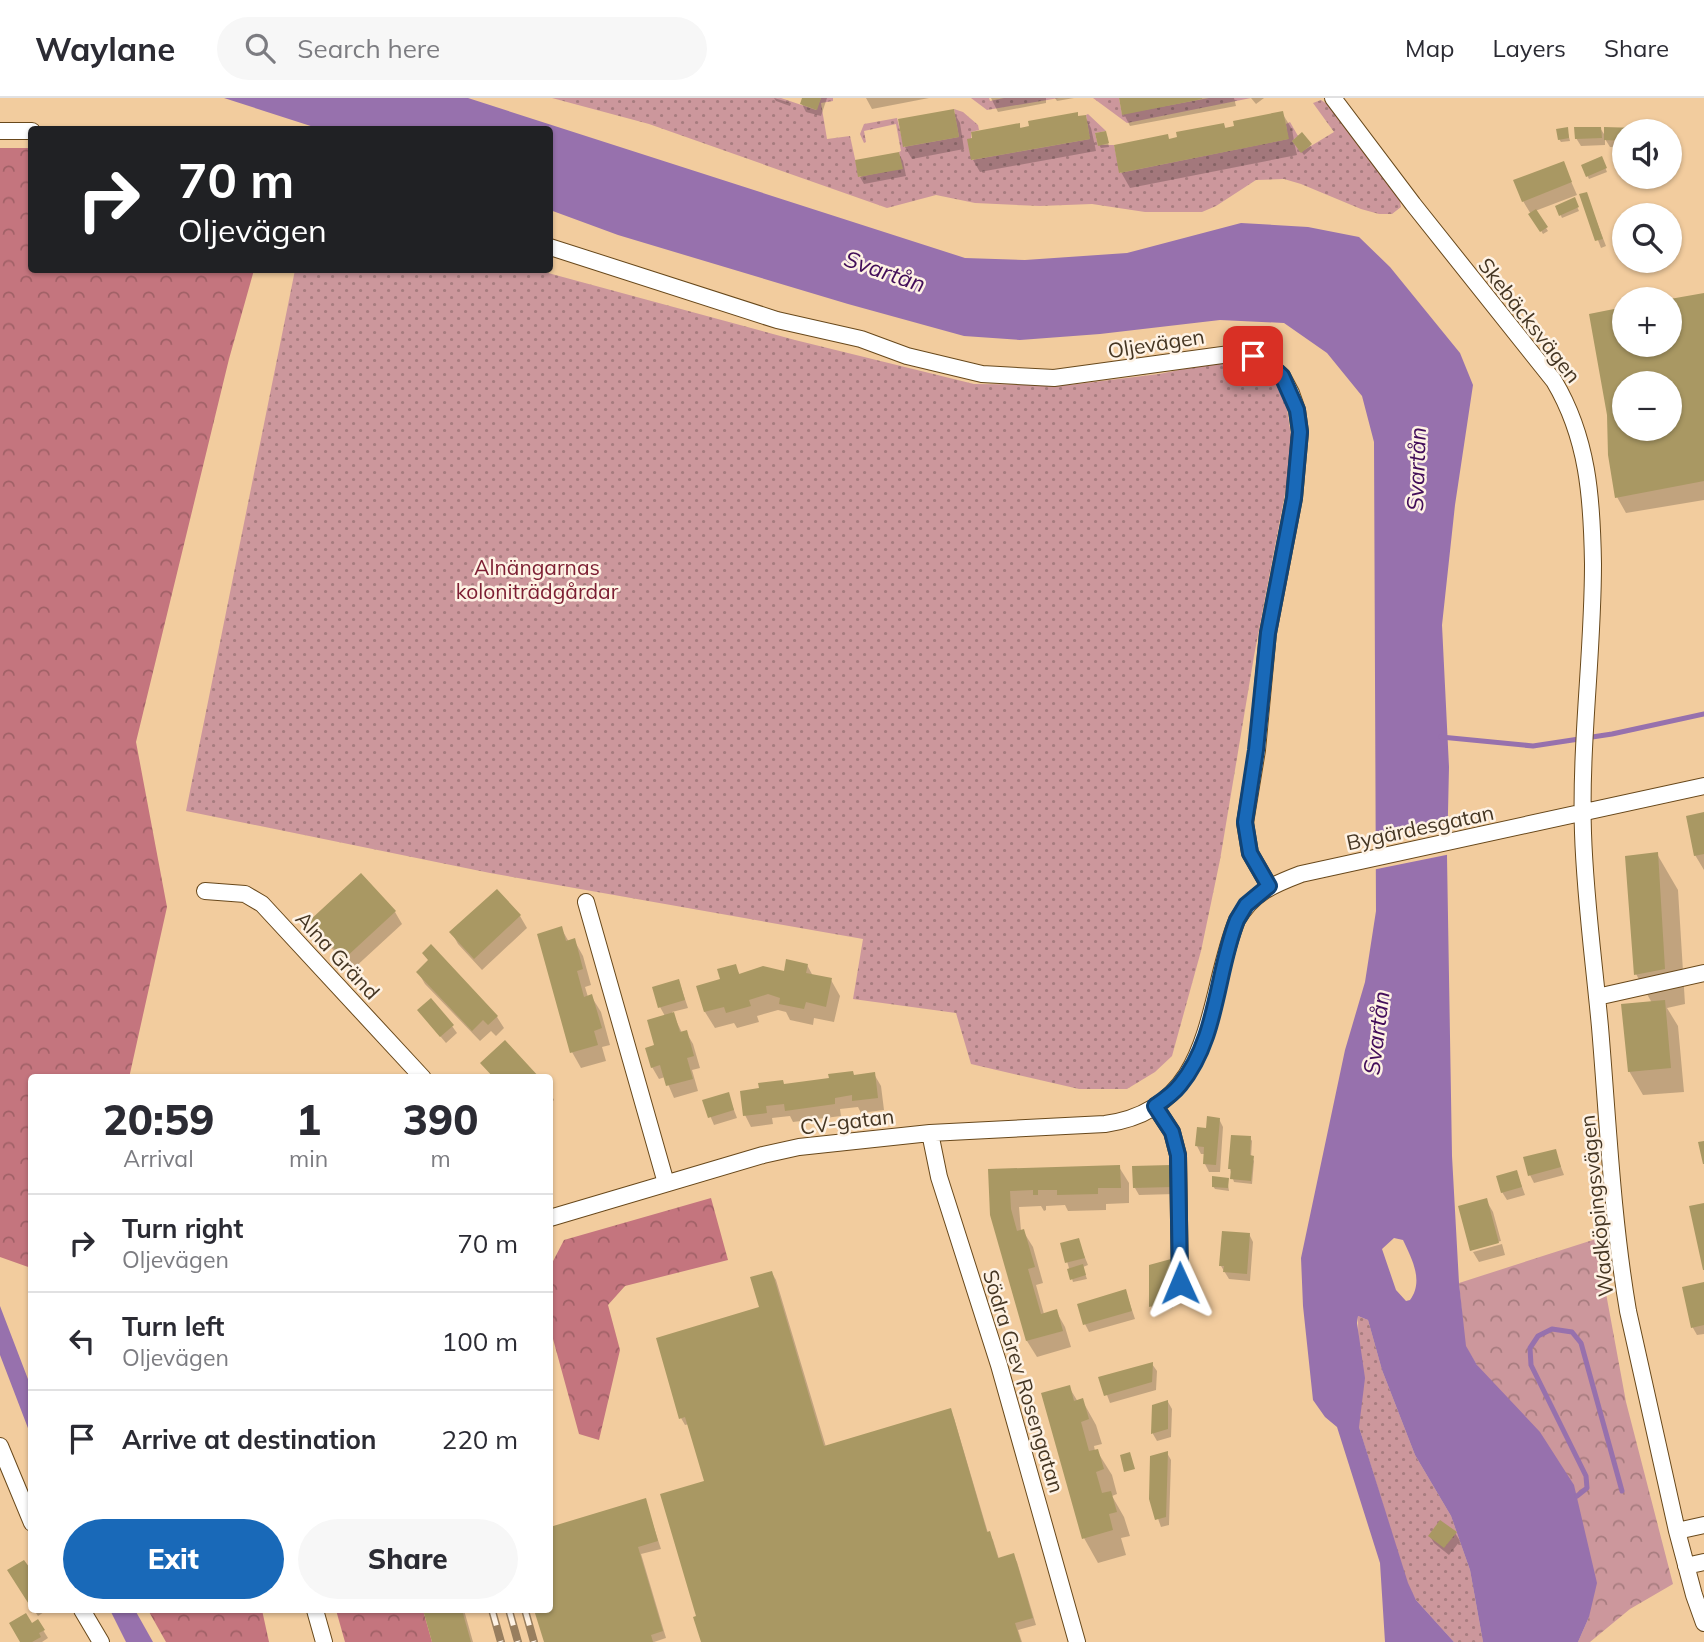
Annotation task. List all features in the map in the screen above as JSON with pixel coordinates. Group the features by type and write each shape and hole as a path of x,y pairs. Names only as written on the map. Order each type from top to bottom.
{"street":[{"name":"Skebäcksvägen","path":"1333,98 1438,236 1535,356 1568,404 1585,456 1592,509 1593,605 1584,775"},
{"path":"0,131 28,131"},
{"name":"Oljevägen","path":"553,248 777,320 861,339 907,356 982,374 1054,378 1237,354 1253,356 1268,363 1282,376 1291,393 1300,432 1290,520 1268,633 1256,750 1245,822 1250,853 1269,886"},
{"name":"Wadköpingsvägen","path":"1584,775 1584,864 1622,1277 1677,1531 1704,1623"},
{"name":"Bygärdesgatan","path":"1269,886 1301,874 1704,786"},
{"path":"1180,1283 1178,1155 1172,1132 1155,1106 1179,1087 1191,1070 1201,1049 1237,920 1246,905 1269,886"},
{"name":"Alna Gränd","path":"205,891 245,894 262,904 419,1074"},
{"path":"586,902 666,1184"},
{"path":"1597,997 1704,973"},
{"name":"CV-gatan","path":"553,1217 763,1155 800,1147 930,1133 1105,1125 1133,1118 1155,1106"},
{"name":"Södra Grev Rosengatan","path":"930,1133 939,1177 999,1365 1077,1642"},
{"path":"0,1446 28,1513"},
{"path":"1677,1531 1704,1525"},
{"path":"1686,1566 1704,1562"},
{"path":"84,1613 101,1642"},
{"path":"316,1613 324,1642"}],"green space":[{"path":"552,98 781,98 816,110 821,98 833,98 833,101 821,103 827,139 850,136 859,177 902,168 896,124 864,131 864,143 860,134 864,124 897,118 904,147 959,137 954,109 963,112 978,125 979,130 971,132 972,160 1090,139 1088,114 1106,131 1095,133 1098,145 1114,145 1120,173 1288,139 1286,124 1290,122 1298,136 1292,141 1301,152 1334,132 1313,103 1321,100 1333,108 1399,195 1401,207 1392,214 1379,214 1284,179 1256,180 1202,212 1145,212 1092,204 1040,206 975,203 936,195 887,208 649,124"},
{"path":"971,98 989,98 990,101 1004,98 1059,98 987,110"},
{"path":"1093,98 1119,98 1122,114 1209,98 1251,98 1127,123"},
{"path":"0,148 28,148 28,273 253,273 229,359 136,742 167,907 130,1074 28,1074 28,1267 0,1257"},
{"name":"Alnängarnas koloniträdgårdar","path":"294,273 548,273 795,340 974,384 1069,385 1159,374 1224,361 1245,363 1261,369 1278,384 1286,403 1292,442 1288,478 1254,656 1220,860 1201,951 1172,1056 1155,1072 1127,1089 1079,1089 971,1064 956,1013 853,999 863,939 490,873 186,811"},
{"path":"711,1198 728,1260 625,1286 608,1305 620,1350 599,1440 579,1434 553,1339 553,1261 564,1240"},
{"path":"1596,1239 1626,1402 1673,1584 1630,1609 1590,1642 1578,1642 1589,1617 1477,1365 1465,1346 1459,1283"},
{"path":"1358,1316 1368,1320 1382,1370 1415,1455 1451,1516 1470,1570 1483,1642 1454,1642 1416,1600 1407,1583 1359,1427"},
{"path":"150,1613 263,1613 269,1642 166,1642"},
{"path":"337,1613 424,1613 432,1642 345,1642"}],"water":[{"name":"Svartån","path":"224,98 468,98 965,258 1025,260 1127,253 1241,223 1308,227 1359,237 1390,267 1460,353 1473,385 1455,505 1442,625 1449,767 1447,857 1452,1156 1459,1283 1466,1346 1477,1365 1540,1432 1574,1485 1597,1583 1589,1617 1578,1642 1483,1642 1470,1570 1451,1516 1415,1455 1382,1370 1368,1320 1358,1316 1365,1378 1359,1427 1408,1583 1416,1600 1454,1642 1385,1642 1380,1563 1337,1427 1325,1417 1313,1400 1301,1258 1345,1050 1365,982 1376,911 1374,442 1362,396 1327,353 1284,323 1220,320 1020,340 964,336 618,235 553,211 553,126 311,126","holes":["1394,1238 1403,1240 1413,1262 1416,1285 1410,1300 1406,1301 1396,1290 1382,1249"]},
{"path":"0,1306 28,1379 28,1428 0,1355"},
{"path":"112,1613 137,1613 153,1642 126,1642"}],"pier":[{"path":"1451,822 1451,854 1372,870 1372,838"}],"building":[{"path":"802,98 821,98 817,110 800,104"},
{"path":"1119,98 1202,98 1202,99 1122,115"},
{"path":"954,109 959,137 903,147 898,119"},
{"path":"1283,111 1289,139 1119,173 1114,145 1168,134 1169,139 1177,137 1176,132 1224,123 1225,128 1234,126 1233,121"},
{"path":"1078,112 1078,116 1086,115 1090,139 971,160 967,139 972,138 971,132 1020,123 1020,128 1029,126 1028,121"},
{"path":"1568,127 1569,138 1558,140 1556,129"},
{"path":"1574,127 1601,127 1602,138 1575,139"},
{"path":"1604,127 1612,127 1612,140 1604,140"},
{"path":"1106,131 1109,143 1098,146 1095,133"},
{"path":"1302,132 1312,144 1301,153 1292,141"},
{"path":"899,152 903,169 858,177 855,160"},
{"path":"1602,156 1607,168 1586,177 1581,165"},
{"path":"1564,161 1572,182 1522,202 1513,180"},
{"path":"1587,192 1603,239 1595,241 1579,194"},
{"path":"1575,197 1579,207 1559,216 1555,206"},
{"path":"1536,209 1548,227 1540,232 1528,214"},
{"path":"1704,293 1704,481 1615,498 1608,455 1607,415 1589,314 1612,309 1612,357 1682,357 1682,297"},
{"path":"1704,812 1704,854 1694,856 1686,816"},
{"path":"1658,852 1665,969 1634,975 1625,856"},
{"path":"361,873 396,911 344,959 309,921"},
{"path":"497,889 521,915 474,959 449,932"},
{"path":"562,926 566,941 575,938 583,969 577,971 584,997 592,994 602,1028 594,1031 598,1045 570,1053 537,934"},
{"path":"431,944 498,1016 488,1025 483,1020 472,1031 416,972 428,960 422,953"},
{"path":"786,959 808,964 806,973 832,978 826,1007 806,1002 804,1009 779,1004 780,998 768,994 749,1000 751,1006 726,1013 724,1007 704,1012 696,986 720,979 717,969 736,964 739,974 763,966 784,971"},
{"path":"679,979 685,1000 658,1008 652,987"},
{"path":"431,998 454,1025 440,1037 417,1010"},
{"path":"1665,1000 1671,1068 1628,1072 1621,1004"},
{"path":"674,1012 680,1032 687,1030 694,1056 687,1058 693,1079 666,1086 660,1065 651,1068 645,1048 654,1045 647,1020"},
{"path":"505,1040 536,1074 490,1074 480,1063"},
{"path":"853,1071 854,1075 875,1072 878,1098 852,1101 852,1095 835,1098 835,1104 785,1111 784,1104 766,1106 767,1113 743,1116 740,1091 759,1088 758,1083 783,1080 784,1084 829,1078 828,1074"},
{"path":"729,1092 734,1110 708,1118 702,1100"},
{"path":"1207,1116 1220,1118 1216,1165 1203,1164 1204,1147 1195,1146 1197,1127 1206,1128"},
{"path":"1231,1135 1251,1136 1250,1155 1254,1156 1251,1181 1230,1179 1231,1169 1228,1169"},
{"path":"1704,1141 1704,1164 1703,1164 1698,1142"},
{"path":"1556,1149 1561,1167 1528,1176 1523,1157"},
{"path":"1120,1165 1121,1188 1098,1188 1098,1194 1057,1195 1057,1190 1038,1190 1038,1195 1033,1195 1033,1190 1010,1191 1011,1209 1017,1231 1024,1229 1035,1267 1028,1269 1041,1314 1057,1309 1063,1331 1026,1341 990,1215 988,1169"},
{"path":"1171,1165 1172,1187 1133,1188 1132,1166"},
{"path":"1517,1170 1522,1187 1501,1193 1496,1176"},
{"path":"1212,1176 1229,1178 1228,1188 1212,1187"},
{"path":"1487,1198 1499,1243 1470,1251 1458,1206"},
{"path":"1704,1203 1704,1270 1703,1270 1689,1206"},
{"path":"1222,1231 1250,1233 1247,1274 1223,1272 1224,1266 1219,1266"},
{"path":"1079,1238 1085,1258 1065,1263 1060,1243"},
{"path":"1171,1259 1169,1301 1149,1307 1149,1265"},
{"path":"1083,1264 1086,1275 1070,1280 1067,1269"},
{"path":"772,1271 824,1446 951,1408 987,1532 990,1531 998,1558 1014,1553 1033,1618 1015,1623 1021,1642 701,1642 693,1617 696,1616 660,1494 704,1481 685,1417 679,1419 656,1338 759,1307 750,1277"},
{"path":"1704,1282 1704,1325 1691,1328 1682,1287"},
{"path":"1126,1289 1132,1311 1083,1325 1077,1304"},
{"path":"1153,1362 1152,1382 1104,1396 1098,1377"},
{"path":"1070,1385 1074,1401 1083,1398 1089,1419 1081,1422 1089,1451 1098,1449 1104,1469 1096,1472 1102,1493 1111,1491 1117,1512 1109,1514 1113,1530 1082,1539 1041,1393"},
{"path":"1168,1400 1168,1429 1151,1434 1152,1405"},
{"path":"1168,1451 1166,1517 1155,1520 1149,1499 1150,1456"},
{"path":"1130,1452 1135,1469 1124,1472 1120,1455"},
{"path":"646,1498 658,1541 638,1547 663,1631 651,1635 653,1642 544,1642 535,1613 553,1613 553,1526"},
{"path":"1440,1520 1457,1532 1444,1548 1428,1536"},
{"path":"24,1560 28,1566 28,1603 7,1570"},
{"path":"26,1613 32,1623 38,1619 45,1630 39,1633 41,1637 32,1642 20,1642 9,1623"},
{"path":"424,1613 463,1613 471,1642 432,1642"}],"waterway":[{"path":"1441,737 1533,746 1612,734 1704,714"},
{"path":"1577,1496 1587,1488 1586,1476 1531,1365 1530,1348 1538,1336 1552,1329 1572,1332 1581,1343 1622,1491"}],"railway":[{"path":"493,1613 501,1642"},
{"path":"510,1613 518,1642"},
{"path":"526,1613 534,1642"}],"route":[{"path":"1180,1283 1178,1155 1172,1132 1155,1106 1179,1087 1191,1070 1201,1049 1237,920 1246,905 1269,886 1250,853 1245,822 1256,750 1268,633 1294,498 1300,432 1297,410 1282,376 1268,363 1253,356"}]}
